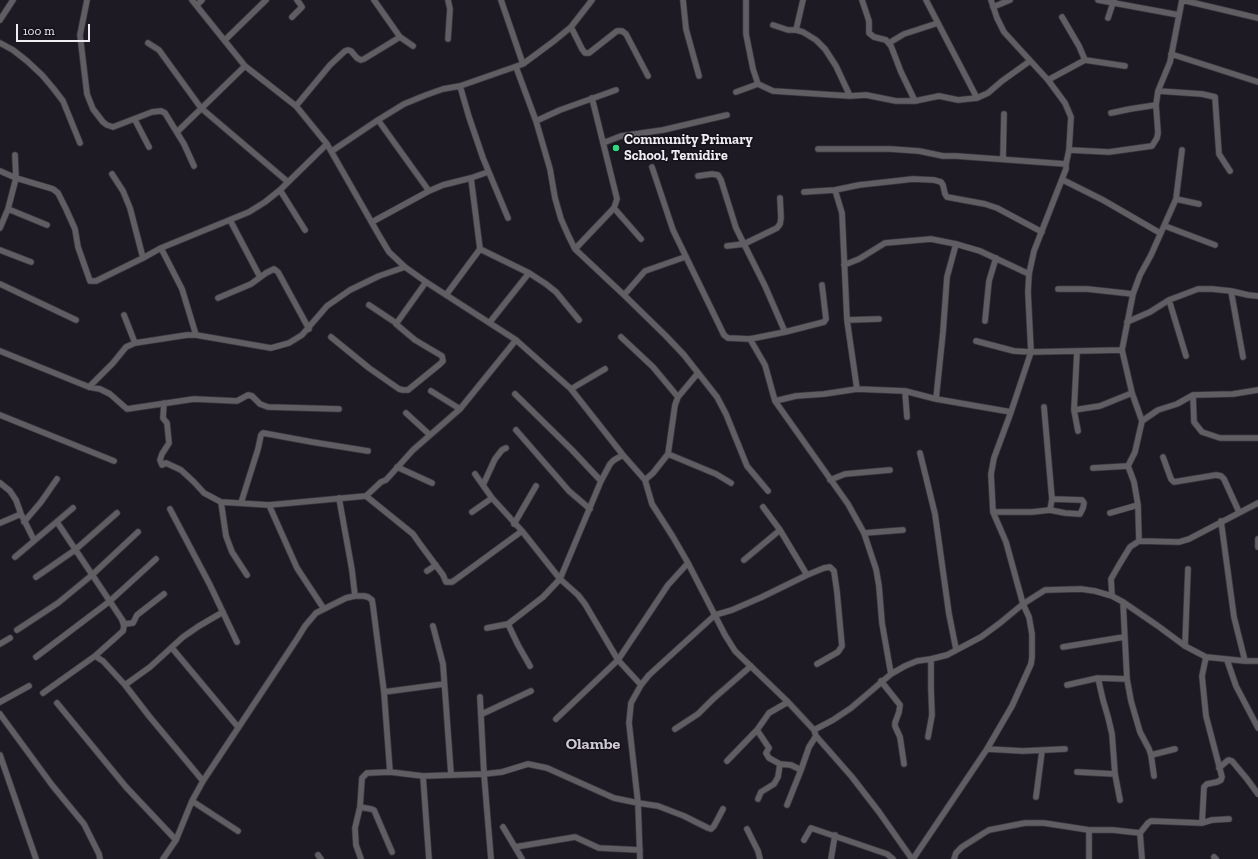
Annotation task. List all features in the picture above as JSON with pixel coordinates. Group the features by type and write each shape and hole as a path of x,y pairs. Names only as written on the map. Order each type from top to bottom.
{"street":[{"path":"0,20 12,0"},
{"path":"87,0 80,35 87,94 93,109 104,122 113,128 152,112 161,111 165,113 184,144 194,166"},
{"path":"192,0 245,66 296,106 327,144 389,252 405,267 426,282 516,340 571,389 623,455 645,480 652,504 688,563 725,635 735,651 788,702 815,733 879,812 913,859 987,749 1012,706 1031,664 1032,657 1031,626 1029,617 1023,604 1006,542 993,512 991,474 994,458 1012,412 1031,352 1028,274 1034,251 1063,180 1069,150 1071,117 1065,103 1048,80 1004,32 1000,26 991,0"},
{"path":"197,5 202,0"},
{"path":"225,40 266,0"},
{"path":"292,17 302,7 297,0"},
{"path":"374,0 400,37 413,46"},
{"path":"448,0 450,8 448,39"},
{"path":"683,0 686,29 699,76"},
{"path":"746,0 746,34 753,69 758,84"},
{"path":"796,30 802,0"},
{"path":"862,0 869,21 869,33 874,37 886,40 889,43 915,101"},
{"path":"926,0 977,98"},
{"path":"993,7 1010,0"},
{"path":"1098,0 1114,1 1179,15"},
{"path":"1069,150 1109,152 1152,146 1158,133 1156,105 1158,91 1170,62 1182,0 1258,18"},
{"path":"503,1 523,64"},
{"path":"332,151 378,120 411,101 443,89 460,86 523,64 554,41 571,26 590,1"},
{"path":"1108,18 1114,1"},
{"path":"1062,17 1079,46 1085,60"},
{"path":"889,43 904,34 938,23"},
{"path":"773,25 788,30 804,32 816,40 825,49 836,66 850,96"},
{"path":"571,26 585,53 589,53 617,31 622,31 626,34 648,76"},
{"path":"296,106 330,65 345,51 351,51 361,60 400,37"},
{"path":"0,43 13,50 27,61 53,88 63,101 80,143"},
{"path":"148,43 159,50 202,108 288,182"},
{"path":"1171,54 1258,82"},
{"path":"1048,80 1085,60 1125,66"},
{"path":"736,92 758,84 773,91 850,96 866,95 896,101 915,101 939,96 958,100 977,98 988,93 1030,61"},
{"path":"177,132 245,66"},
{"path":"516,67 536,121 550,169 555,198 561,219 575,249 684,355 717,397 726,414 747,466 768,491"},
{"path":"460,86 488,172 508,218"},
{"path":"536,121 560,110 616,90"},
{"path":"1158,91 1202,94 1215,97 1219,154 1230,171"},
{"path":"575,249 614,208 617,199 592,98"},
{"path":"1111,113 1156,105"},
{"path":"603,143 621,136 663,130 727,114"},
{"path":"1003,159 1004,114"},
{"path":"135,120 149,147"},
{"path":"378,120 429,191"},
{"path":"0,171 16,178 53,189 58,193 75,229 78,247 90,282 104,278 161,248 195,233 249,212 280,190 327,144"},
{"path":"818,149 890,149 919,151 943,156 1066,164"},
{"path":"1139,541 1138,506 1134,482 1128,466 1135,452 1142,421 1132,393 1122,350 1133,294 1140,275 1176,199 1182,150"},
{"path":"0,228 8,209 16,178 15,155"},
{"path":"652,167 673,230 724,335 728,338 750,339 824,322 826,319 822,286"},
{"path":"372,222 429,191 443,185 472,178 488,172"},
{"path":"112,174 123,191 130,208 143,258"},
{"path":"698,176 712,174 718,175 721,180 736,228 765,286 785,332"},
{"path":"446,295 480,249 472,178"},
{"path":"804,192 835,190 859,185 913,179 934,180 941,182 945,194 948,197 985,204 997,208 1042,232"},
{"path":"1063,180 1160,233"},
{"path":"280,190 305,230"},
{"path":"835,190 842,213 847,320 857,389"},
{"path":"727,246 744,244 777,228 780,224 781,218 780,198"},
{"path":"1176,199 1199,204"},
{"path":"614,208 641,239"},
{"path":"8,209 47,225"},
{"path":"230,220 260,277"},
{"path":"1164,226 1215,245"},
{"path":"844,265 859,259 885,243 931,239 980,251 1028,274"},
{"path":"936,399 947,277 956,244"},
{"path":"161,248 182,289 196,335"},
{"path":"480,249 529,273 556,292 579,320"},
{"path":"0,250 31,262"},
{"path":"624,295 645,271 685,256"},
{"path":"985,322 989,281 996,258"},
{"path":"89,387 113,363 126,347 135,344 186,335 196,335 271,348 289,343 309,329 327,306 350,290 364,282 405,267"},
{"path":"218,298 251,284 274,269 278,272 309,329"},
{"path":"490,322 529,273"},
{"path":"396,323 426,282"},
{"path":"0,284 76,320"},
{"path":"1058,289 1087,289 1133,294"},
{"path":"1127,322 1150,312 1169,300 1198,289 1231,291 1258,296"},
{"path":"1231,291 1243,357"},
{"path":"1169,300 1186,356"},
{"path":"331,337 369,368 399,389 403,390 408,390 443,361 442,356 415,340 396,325 396,323 369,305"},
{"path":"124,315 135,344"},
{"path":"847,320 879,319"},
{"path":"621,337 653,367 678,397"},
{"path":"750,339 765,365 775,401 848,504 864,533 876,569 882,622 891,674"},
{"path":"164,403 163,418 167,423 169,443 160,460 162,464 166,463 181,470 204,493 221,502 269,505 366,496 380,482 386,480 412,450 460,409 516,340"},
{"path":"976,341 1014,351 1122,350"},
{"path":"0,351 89,387 100,389 110,394 127,409 194,399 237,400 248,395 252,396 260,404 268,408 339,409"},
{"path":"1077,351 1074,410 1078,431"},
{"path":"571,389 605,369"},
{"path":"645,480 654,473 668,454 675,405 678,397 698,373"},
{"path":"775,401 796,396 824,394 857,389 905,391 936,399 1012,412"},
{"path":"1142,421 1158,410 1177,404 1193,395 1233,394 1258,390"},
{"path":"431,391 460,409"},
{"path":"905,391 907,417"},
{"path":"1074,410 1100,406 1132,393"},
{"path":"515,394 601,481"},
{"path":"1193,395 1194,422 1202,432 1220,438 1258,438"},
{"path":"1044,407 1052,499 1050,510"},
{"path":"406,413 430,435"},
{"path":"0,415 114,461"},
{"path":"516,430 569,491 590,509"},
{"path":"241,503 261,435 263,433 368,451"},
{"path":"483,485 495,459 502,450 506,448"},
{"path":"920,452 935,514 949,614 956,649"},
{"path":"668,454 710,471 731,482"},
{"path":"487,628 508,624 544,597 560,579 601,481 610,464 623,455"},
{"path":"1163,457 1171,479 1174,482 1216,475 1221,476 1224,479 1239,512"},
{"path":"1093,468 1128,466"},
{"path":"397,467 432,483"},
{"path":"830,480 845,474 890,470"},
{"path":"475,474 492,498 514,524 522,531 560,579 578,595 585,604 618,660 641,685"},
{"path":"24,522 57,480"},
{"path":"0,483 10,491 16,500 24,522 34,540"},
{"path":"514,524 536,486"},
{"path":"366,496 413,534 443,575 446,582 452,582 522,531"},
{"path":"339,498 352,570 355,596"},
{"path":"472,512 492,498"},
{"path":"993,512 1032,512 1050,510 1062,513 1080,514 1084,503 1082,500 1078,499 1052,499"},
{"path":"221,502 226,536 232,552 246,575"},
{"path":"1112,596 1111,579 1130,547 1139,541 1179,542 1258,503"},
{"path":"269,505 297,568 324,609"},
{"path":"1110,513 1138,506"},
{"path":"763,507 780,530 807,574"},
{"path":"14,557 73,508"},
{"path":"170,509 237,642"},
{"path":"36,577 75,550 116,513"},
{"path":"0,523 21,514"},
{"path":"1221,521 1234,617 1245,662"},
{"path":"57,522 125,624 133,623 137,615 164,594"},
{"path":"744,560 780,530"},
{"path":"864,533 902,530"},
{"path":"17,630 58,602 92,575 138,532"},
{"path":"1258,539 1258,547"},
{"path":"36,657 110,601 156,560"},
{"path":"556,719 618,660 668,585 688,563"},
{"path":"427,571 436,565"},
{"path":"640,859 638,803 629,723 632,703 641,685 649,675 715,615 732,610 762,597 807,574 830,567 834,571 842,646 838,652 817,664"},
{"path":"1186,646 1188,569"},
{"path":"787,804 802,770 815,733 851,708 891,674 917,661 947,655 981,637 1023,604 1045,590 1081,589 1112,596 1186,646 1206,657 1245,662 1258,661"},
{"path":"163,859 176,840 192,801 203,781 308,622 316,613 346,598 364,596 372,600 384,692 390,772"},
{"path":"1123,602 1124,637 1128,679 1140,732 1151,755 1154,776"},
{"path":"125,685 184,637 223,612"},
{"path":"43,692 95,656 123,632 124,626 120,616"},
{"path":"508,624 530,666"},
{"path":"433,626 443,664 451,774"},
{"path":"1062,647 1124,637"},
{"path":"0,644 10,638"},
{"path":"172,648 238,727"},
{"path":"95,656 103,661 125,685 203,781"},
{"path":"1202,823 1204,787 1207,784 1221,780 1222,774 1219,768 1206,716 1202,676 1206,657"},
{"path":"928,737 932,715 931,659"},
{"path":"1227,660 1236,686 1258,728"},
{"path":"675,729 698,714 751,666"},
{"path":"1067,685 1098,678 1128,679"},
{"path":"1098,678 1102,700 1112,734 1115,774 1120,800"},
{"path":"882,681 900,705 895,726 900,737 904,764"},
{"path":"384,692 444,684"},
{"path":"0,702 29,686"},
{"path":"482,714 532,691"},
{"path":"480,697 484,774 491,859"},
{"path":"727,761 757,730 769,713 788,702"},
{"path":"57,703 126,786 176,840"},
{"path":"0,714 52,785 84,824 100,859"},
{"path":"757,730 769,748 766,753 769,758 780,764 791,765 802,770"},
{"path":"987,749 1023,752 1065,749"},
{"path":"1151,755 1175,749"},
{"path":"1036,797 1042,751"},
{"path":"0,755 36,859"},
{"path":"1219,768 1227,760 1232,761 1247,778 1258,794"},
{"path":"361,859 356,845 355,828 360,807 361,782 363,775 367,773 390,772 422,776 484,774 502,772 528,764 547,768 614,798 658,806 711,829 714,826 722,808"},
{"path":"758,799 761,792 774,784 778,777 780,764"},
{"path":"1077,772 1115,774"},
{"path":"422,776 429,859"},
{"path":"192,801 238,831"},
{"path":"360,807 371,808 374,810 392,852"},
{"path":"1142,859 1140,833 1151,821 1202,823 1212,820 1229,819"},
{"path":"954,859 956,853 962,847 989,830 1024,823 1039,823 1089,830 1113,830 1140,833"},
{"path":"503,827 522,859"},
{"path":"804,840 811,828 887,854 894,859"},
{"path":"747,829 758,851 760,859"},
{"path":"1089,830 1089,859"},
{"path":"831,859 835,835"},
{"path":"515,847 575,836 599,848 640,850"}],"place":[{"name":"Community Primary School, Temidire","path":"616,148"}],"district":[{"name":"Olambe","path":"593,744"}]}
